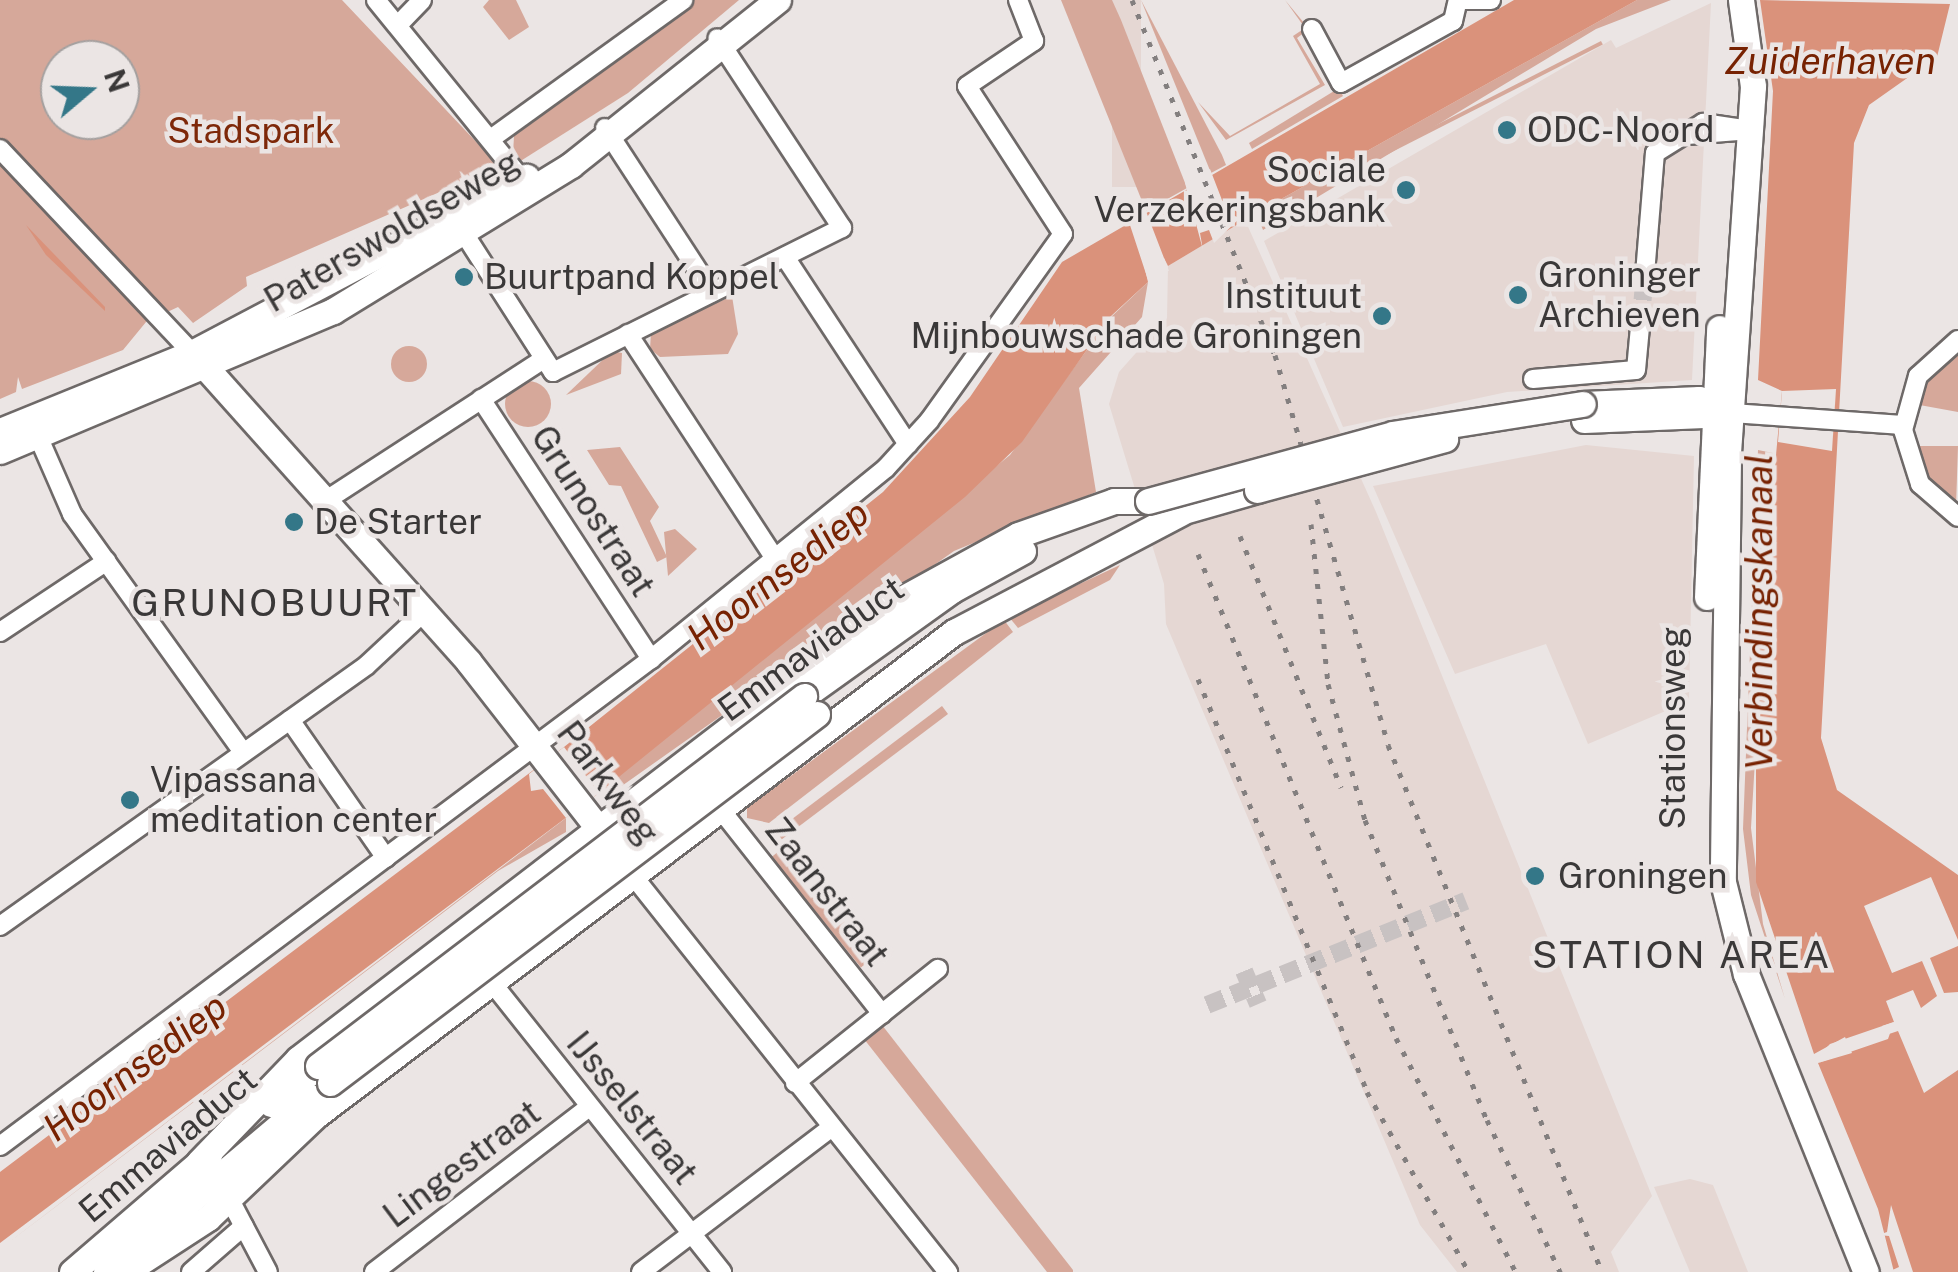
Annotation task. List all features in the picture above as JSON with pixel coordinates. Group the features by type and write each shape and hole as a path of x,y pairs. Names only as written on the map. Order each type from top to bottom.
{"main road":[{"name":"Paterswoldseweg","path":"721,43 764,0"},
{"name":"Paterswoldseweg","path":"0,451 200,361 459,226 607,132 778,0"},
{"path":"1732,0 1742,130"},
{"path":"1719,411 1742,130 1741,0"},
{"name":"Paterswoldseweg","path":"0,431 200,361"},
{"name":"Parkweg","path":"200,361 425,610 542,752 634,877"},
{"name":"Emmaviaduct","path":"72,1272 199,1162 324,1075 811,705 964,606 1148,501 1393,434 1583,412 1719,411"},
{"name":"Stationsweg","path":"1719,411 1704,780 1712,882 1736,977 1851,1272"},
{"name":"Stationsweg","path":"1719,411 1719,786 1727,906 1866,1272"},
{"name":"Emmaviaduct","path":"1100,529 1181,513 1436,441 1583,412"},
{"path":"199,1162 283,1071 589,815 725,728 947,570 1100,529"},
{"path":"126,1272 230,1200 315,1116 954,632 1100,529"},
{"name":"Emmaviaduct","path":"106,1272 324,1075"}],"street":[{"path":"376,0 492,138 526,185"},
{"path":"399,24 422,0"},
{"name":"Paterswoldseweg","path":"492,138 683,0"},
{"path":"0,1146 386,858 542,752 908,444 1062,234 966,86 1034,41 1018,0"},
{"path":"1312,28 1341,83 1453,22 1459,0 1491,0"},
{"path":"459,226 553,372 842,228 721,43"},
{"path":"1645,274 1655,152 1708,122 1742,130"},
{"path":"607,132 712,292"},
{"path":"0,150 200,361"},
{"path":"785,257 908,444"},
{"path":"1533,379 1636,370 1640,327"},
{"path":"628,334 774,559"},
{"path":"1958,340 1918,376 1903,425 1916,477 1958,517"},
{"path":"325,501 544,359"},
{"name":"Grunostraat","path":"481,399 650,659"},
{"path":"1719,411 1903,425"},
{"path":"38,436 72,514 242,751"},
{"path":"0,632 107,562"},
{"path":"0,926 290,720 425,610"},
{"path":"290,720 386,858"},
{"name":"Zaanstraat","path":"721,810 882,1014"},
{"name":"Parkweg","path":"634,877 948,1272"},
{"path":"795,1083 938,969"},
{"name":"IJsselstraat","path":"493,984 722,1272"},
{"name":"Lingestraat","path":"374,1272 589,1108"},
{"path":"641,1272 831,1128"},
{"path":"230,1200 268,1272"},
{"path":"191,1272 244,1226"}],"shaded area":[{"path":"1112,0 1141,0 1141,187 1112,187"},
{"path":"1711,3 1692,380 1507,392 1343,427 1264,241 1611,40 1616,48"},
{"path":"1245,220 1376,512 1652,1196 1611,1252 1619,1272 1457,1272 1420,1225 1166,624 1164,584 1109,404 1119,372 1167,318 1168,266"},
{"path":"1586,445 1694,456 1689,701 1588,744 1546,644 1455,674 1373,486"},
{"path":"1690,1179 1713,1185 1748,1272 1690,1272 1654,1187"}],"green space":[{"name":"Stadspark","path":"0,0 342,0 499,166 246,277 247,286 193,323 178,307 146,322 123,350 22,389 18,377 16,392 0,399"},
{"path":"489,0 516,0 529,27 509,40 483,7"},
{"path":"690,0 739,0 628,93 519,162 513,155 514,136"},
{"path":"1061,0 1112,0 1121,20 1187,188 1146,211"},
{"path":"1141,0 1222,155 1226,165 1211,173"},
{"path":"1285,0 1309,29 1297,38 1325,85 1226,140 1198,102 1230,136 1320,84 1293,36 1305,28"},
{"path":"1637,0 1671,0 1596,29 1263,230 1256,213"},
{"path":"1601,41 1603,45 1350,173 1348,170"},
{"path":"1339,88 1343,96 1252,149 1249,143"},
{"path":"1148,282 1142,317 1079,388 1096,492 954,551 609,795 604,787 1010,455 1111,317"},
{"path":"732,296 738,334 728,354 660,357 650,349 651,333"},
{"path":"409,346 422,351 427,364 422,377 409,382 396,377 391,364 396,351"},
{"path":"1958,349 1958,412 1914,404 1930,373"},
{"path":"612,351 622,353 621,374 566,395"},
{"path":"528,381 545,387 551,404 545,421 528,427 511,421 505,404 511,387"},
{"path":"1913,446 1958,446 1956,507 1926,479"},
{"path":"620,447 659,507 650,521 667,557 657,562 621,486 609,485 587,450"},
{"path":"1758,450 1773,453 1751,828 1763,924 1785,999 1751,895 1743,829"},
{"path":"675,529 697,549 668,576 664,532"},
{"path":"1120,565 1110,580 1018,628 1009,617"},
{"path":"1004,620 1013,632 769,823 747,818 747,808"},
{"path":"942,706 948,714 782,839 776,831"},
{"path":"566,818 566,832 498,871 0,1249"},
{"path":"784,847 873,957 861,967 772,857"},
{"path":"882,1025 1073,1272 1047,1272 864,1039"}],"water":[{"path":"1514,0 1637,0 1256,213 1250,200 1239,205 1245,220 1168,266 1164,258 1144,265 1148,282 1110,317 1022,442 965,497 599,793 0,1243 0,1172 564,747 883,492 970,397 1062,262"},
{"name":"Zuiderhaven","path":"1760,0 1950,4 1937,57 1869,105 1854,143 1821,738 1837,790 1958,875 1958,940 1931,877 1864,906 1892,973 1922,961 1937,996 1921,1008 1913,990 1886,1001 1894,1022 1882,1026 1886,1035 1898,1031 1924,1093 1958,1070 1958,1272 1894,1272 1878,1209 1818,1063 1852,1053 1845,1037 1814,1054 1756,882 1756,668 1782,391 1758,380 1773,91"},
{"path":"26,225 105,307 105,311 46,255"},
{"path":"1958,946 1958,992 1944,993 1930,958"}],"pier":[{"path":"1210,169 1227,213 1240,218 1214,243 1209,230 1200,233 1203,250 1185,183"},
{"path":"1144,206 1169,271 1150,268 1148,280 1127,216"},
{"path":"1836,389 1832,451 1778,442 1782,391"},
{"path":"564,747 599,793 566,818 543,789 531,791 529,774"},
{"path":"1894,1022 1888,1039 1818,1063 1846,1051 1843,1044 1816,1058 1830,1044"},
{"path":"1891,1205 1913,1272 1888,1272 1899,1267 1889,1236 1878,1235 1887,1232"}],"tunnel":[{"path":"1640,327 1645,274"},
{"path":"1207,1005 1466,901"},
{"path":"1244,971 1258,1004"}],"railway":[{"path":"1132,0 1275,355 1388,745 1602,1272"},
{"path":"1311,524 1328,684 1365,820 1487,1120 1560,1272"},
{"path":"1240,536 1341,787"},
{"path":"1198,554 1396,1038 1516,1272"},
{"path":"1198,679 1367,1092 1469,1272"}],"place":[{"name":"ODC-Noord","path":"1507,130"},
{"name":"Sociale Verzekeringsbank","path":"1406,190"},
{"name":"Buurtpand Koppel","path":"464,277"},
{"name":"Groninger Archieven","path":"1518,295"},
{"name":"Instituut Mijnbouwschade Groningen","path":"1382,316"},
{"name":"De Starter","path":"294,522"},
{"name":"Vipassana meditation center","path":"130,800"},
{"name":"Groningen","path":"1535,876"}],"district":[{"name":"GRUNOBUURT","path":"275,603"},
{"name":"STATION AREA","path":"1682,955"}],"water label":[{"name":"Hoornsediep","path":"778,575"},
{"name":"Verbindingskanaal","path":"1759,612"},
{"name":"Hoornsediep","path":"135,1067"}]}
